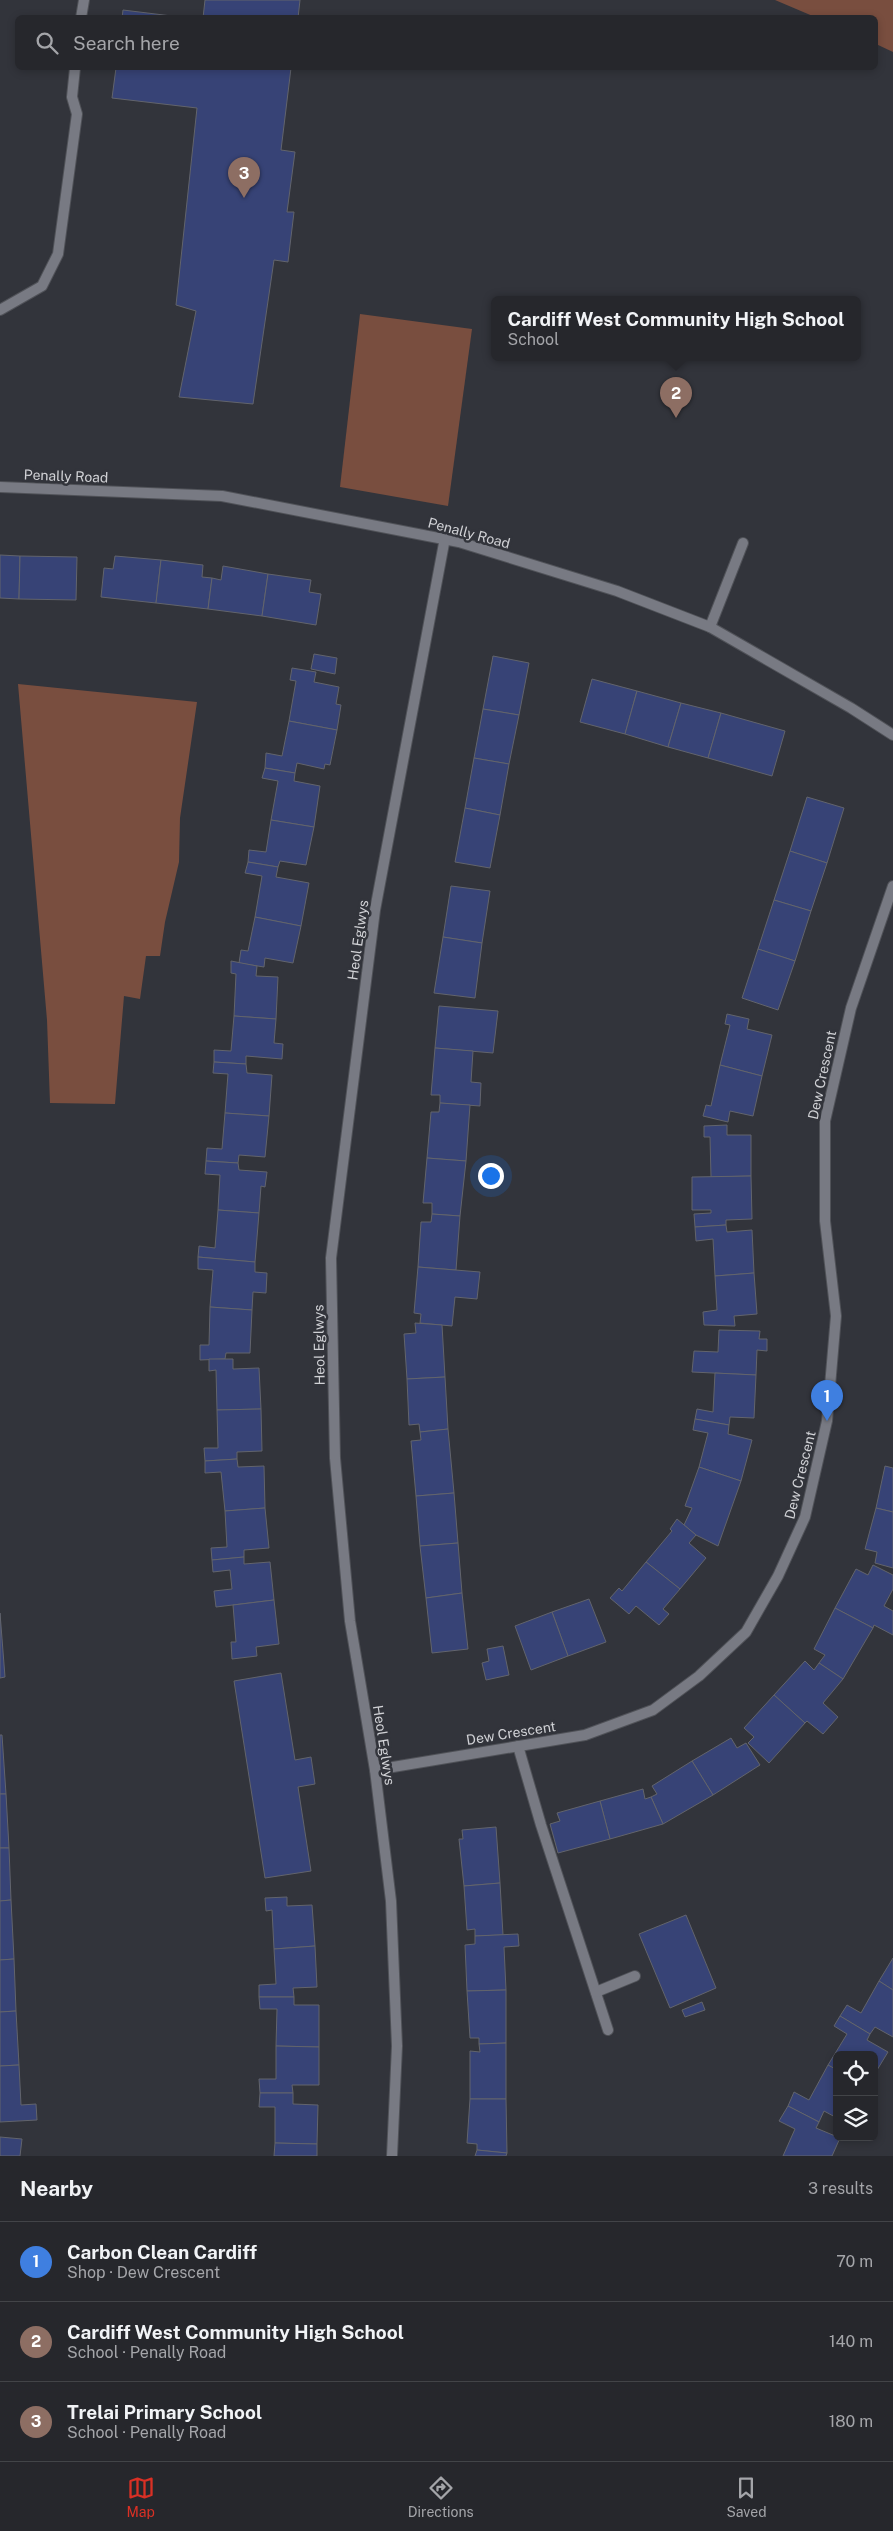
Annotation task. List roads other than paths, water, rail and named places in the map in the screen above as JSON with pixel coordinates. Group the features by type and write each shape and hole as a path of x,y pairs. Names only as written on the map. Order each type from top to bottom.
{"street":[{"path":"82,15 84,0"},
{"path":"0,310 42,286 58,254 77,114 72,97 75,70"},
{"name":"Penally Road","path":"0,487 222,496 444,538 617,591 710,627 851,708 893,735"},
{"name":"Heol Eglwys","path":"392,2156 397,2037 391,1902 375,1770 350,1621 335,1458 331,1258 375,910 444,538"},
{"path":"710,627 743,543"},
{"name":"Dew Crescent","path":"375,1770 585,1735 653,1710 699,1676 746,1632 778,1576 805,1517 828,1421 836,1316 825,1221 825,1121 851,1008 893,886"},
{"path":"518,1746 541,1825 608,2030"},
{"path":"596,1992 635,1976"}],"place":[{"name":"Trelai Primary School","path":"244,198"},
{"name":"Cardiff West Community High School","path":"676,418"},
{"name":"Carbon Clean Cardiff","path":"827,1421"}]}
